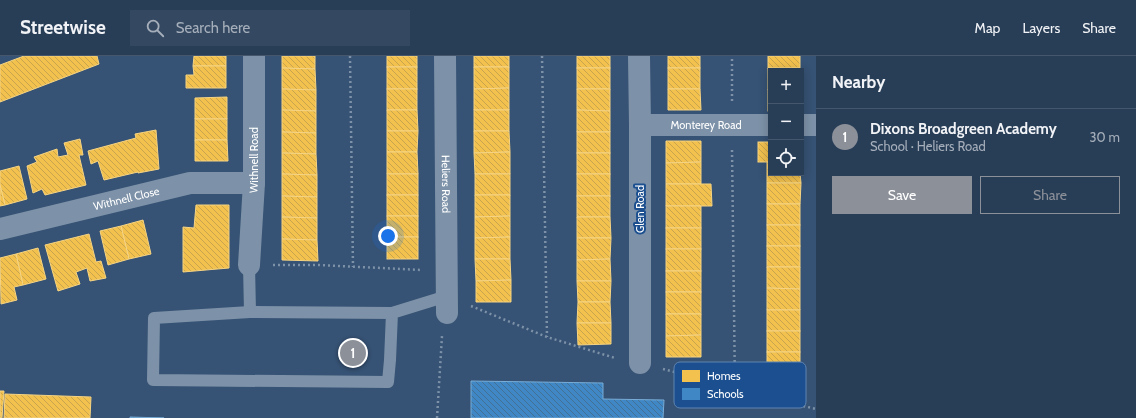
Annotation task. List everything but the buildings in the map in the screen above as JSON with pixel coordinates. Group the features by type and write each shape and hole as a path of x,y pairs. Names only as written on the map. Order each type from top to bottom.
{"street":[{"name":"Withnell Road","path":"249,265 254,183 254,56"},
{"name":"Heliers Road","path":"446,56 447,304"},
{"name":"Glen Road","path":"639,56 640,363"},
{"name":"Monterey Road","path":"640,125 768,125"},
{"path":"804,125 816,125"},
{"name":"Withnell Close","path":"0,229 190,183 254,183"}],"lane":[{"path":"249,265 250,312"},
{"path":"392,313 388,382 153,380 154,318 250,312 392,313 447,304"}],"path":[{"path":"350,56 353,267"},
{"path":"542,56 547,337"},
{"path":"732,56 735,362"},
{"path":"249,265 319,265 447,271"},
{"path":"437,418 442,332 447,304"}],"place":[{"name":"Dixons Broadgreen Academy","path":"353,353"}]}
